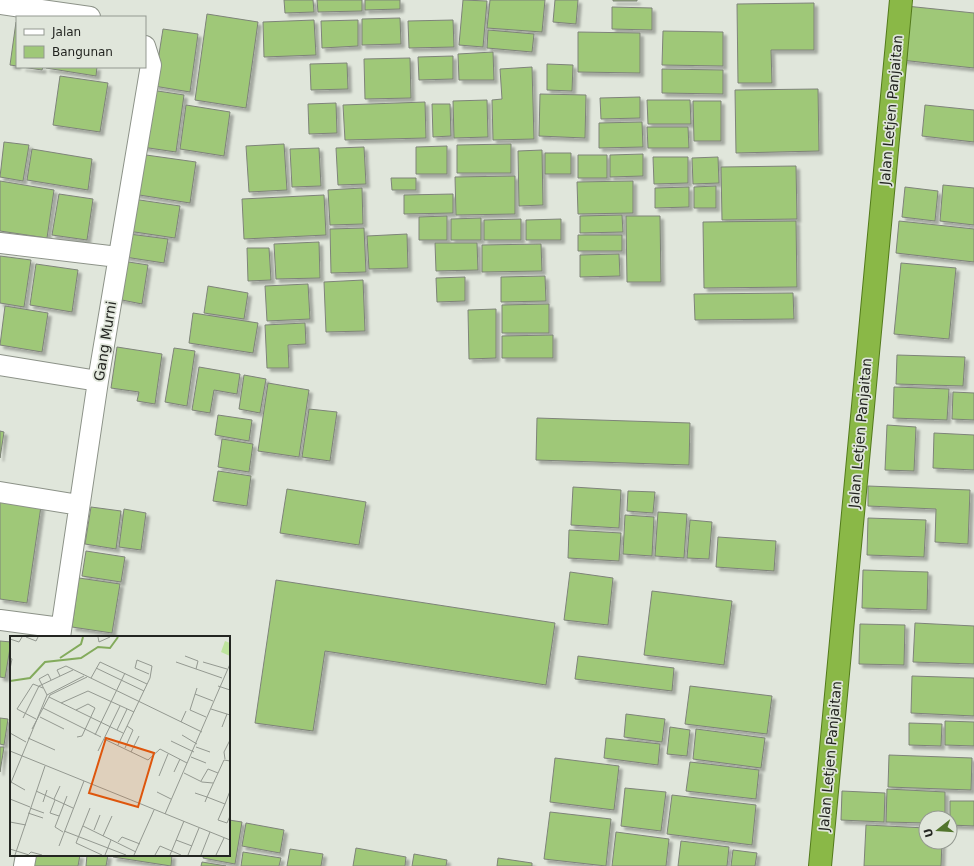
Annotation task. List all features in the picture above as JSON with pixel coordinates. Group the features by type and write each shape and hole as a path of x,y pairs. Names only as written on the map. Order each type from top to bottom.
{"highway":[{"name":"Jalan Letjen Panjaitan","path":"820,866 901,0"}],"street":[{"path":"0,4 83,16"},
{"name":"Gang Murni","path":"60,633 98,381 151,65 146,49"},
{"path":"0,243 118,257"},
{"path":"0,365 98,381"},
{"path":"0,492 79,506"},
{"path":"0,620 60,633"},
{"path":"24,866 26,856"}],"building":[{"path":"284,0 313,0 314,12 285,13"},
{"path":"317,0 362,0 362,11 318,12"},
{"path":"365,0 400,0 400,9 365,10"},
{"path":"463,0 487,1 483,47 459,45"},
{"path":"490,0 545,0 542,32 487,28"},
{"path":"555,0 578,0 576,24 553,22"},
{"path":"637,0 637,1 613,1"},
{"path":"814,3 814,50 771,50 772,83 738,83 737,4"},
{"path":"906,6 974,13 974,68 901,60"},
{"path":"612,7 652,8 652,30 612,29"},
{"path":"207,14 258,22 246,108 195,100"},
{"path":"400,18 401,44 362,45 362,19"},
{"path":"314,20 316,55 264,57 263,22"},
{"path":"358,20 358,46 322,48 321,21"},
{"path":"453,20 454,47 409,48 408,21"},
{"path":"16,22 16,66 10,65"},
{"path":"163,29 198,34 190,92 154,86"},
{"path":"488,30 534,34 532,52 487,48"},
{"path":"663,31 723,32 723,66 662,65"},
{"path":"578,32 640,33 640,73 578,72"},
{"path":"493,52 494,80 459,80 458,54"},
{"path":"453,56 453,79 419,80 418,57"},
{"path":"410,58 411,98 365,99 364,59"},
{"path":"347,63 348,89 311,90 310,64"},
{"path":"547,64 573,65 572,91 547,90"},
{"path":"532,67 534,139 493,140 492,100 502,99 500,69"},
{"path":"29,68 43,68 42,70"},
{"path":"46,68 97,68 96,76"},
{"path":"662,69 723,70 723,94 662,93"},
{"path":"60,76 108,83 100,132 53,125"},
{"path":"818,89 819,151 736,153 735,90"},
{"path":"151,90 184,95 176,152 142,147"},
{"path":"540,94 586,95 585,138 539,136"},
{"path":"640,97 640,118 601,119 600,98"},
{"path":"487,100 488,137 454,138 453,101"},
{"path":"647,100 690,100 691,124 648,124"},
{"path":"693,101 721,101 721,141 694,141"},
{"path":"425,102 426,138 345,140 343,105"},
{"path":"336,103 337,133 309,134 308,104"},
{"path":"432,104 450,104 451,136 433,137"},
{"path":"186,105 230,112 224,156 180,149"},
{"path":"925,105 974,110 974,142 922,136"},
{"path":"642,122 643,147 599,148 599,123"},
{"path":"647,127 688,127 689,148 648,148"},
{"path":"4,142 29,145 23,181 0,177"},
{"path":"284,144 287,190 249,192 246,146"},
{"path":"511,144 511,173 457,173 457,145"},
{"path":"447,146 447,174 416,174 416,147"},
{"path":"364,147 366,184 338,185 336,148"},
{"path":"319,148 321,186 292,187 290,149"},
{"path":"32,149 92,159 88,190 27,180"},
{"path":"542,150 543,205 519,206 518,151"},
{"path":"545,153 571,153 571,174 545,174"},
{"path":"139,154 196,162 190,203 133,194"},
{"path":"643,154 643,176 610,177 610,155"},
{"path":"578,155 607,155 607,178 578,178"},
{"path":"653,157 688,157 688,183 654,184"},
{"path":"718,157 719,183 693,184 692,158"},
{"path":"796,166 797,219 722,220 721,167"},
{"path":"515,176 515,214 456,215 455,177"},
{"path":"391,178 416,178 416,190 392,190"},
{"path":"0,181 54,190 47,238 0,231"},
{"path":"633,181 633,213 578,214 577,182"},
{"path":"943,185 974,188 974,225 940,221"},
{"path":"716,186 716,208 694,208 694,187"},
{"path":"689,187 689,207 655,208 655,188"},
{"path":"905,187 938,191 935,221 902,217"},
{"path":"362,188 363,224 330,225 328,190"},
{"path":"59,194 93,199 87,240 52,235"},
{"path":"453,194 453,213 404,214 404,195"},
{"path":"324,195 326,235 244,239 242,199"},
{"path":"133,199 180,206 175,238 128,231"},
{"path":"622,215 623,232 580,233 580,216"},
{"path":"447,216 447,240 419,240 419,217"},
{"path":"626,216 660,216 661,282 627,282"},
{"path":"481,218 481,240 451,240 451,219"},
{"path":"521,219 521,240 484,240 484,220"},
{"path":"561,219 561,240 526,240 526,220"},
{"path":"796,221 797,287 704,288 703,222"},
{"path":"899,221 974,229 974,262 896,253"},
{"path":"364,228 366,272 331,273 330,229"},
{"path":"129,234 168,239 164,263 125,257"},
{"path":"407,234 408,268 369,269 367,236"},
{"path":"578,235 622,235 622,251 578,251"},
{"path":"319,242 320,278 276,279 274,244"},
{"path":"435,243 477,243 478,270 436,271"},
{"path":"541,244 542,271 482,272 482,245"},
{"path":"247,248 269,248 271,280 248,281"},
{"path":"619,254 620,276 580,277 580,255"},
{"path":"0,256 31,260 24,307 0,303"},
{"path":"122,261 148,265 142,304 117,299"},
{"path":"901,263 956,268 949,339 894,334"},
{"path":"36,264 78,270 72,312 30,305"},
{"path":"545,276 546,301 501,302 501,277"},
{"path":"465,277 465,301 437,302 436,278"},
{"path":"363,280 365,331 326,332 324,282"},
{"path":"308,284 310,319 267,321 265,286"},
{"path":"208,286 248,293 244,319 204,313"},
{"path":"793,293 794,319 695,320 694,294"},
{"path":"549,304 549,333 502,333 502,305"},
{"path":"5,306 48,313 42,352 0,345"},
{"path":"496,309 496,358 469,359 468,310"},
{"path":"193,313 258,323 253,353 189,343"},
{"path":"305,323 306,344 288,345 289,368 267,368 265,325"},
{"path":"553,335 553,358 502,358 502,336"},
{"path":"117,347 162,354 155,404 137,401 139,392 111,388"},
{"path":"174,348 195,351 187,406 165,402"},
{"path":"897,355 965,357 963,386 896,384"},
{"path":"199,367 240,374 237,394 214,390 210,413 192,410"},
{"path":"244,375 266,379 260,413 239,409"},
{"path":"268,383 309,390 299,457 258,451"},
{"path":"894,387 949,389 947,420 893,418"},
{"path":"953,392 974,393 974,420 952,419"},
{"path":"309,409 337,412 330,461 302,457"},
{"path":"218,415 252,420 249,441 215,435"},
{"path":"537,418 690,423 689,465 536,460"},
{"path":"887,425 916,427 914,471 885,470"},
{"path":"0,431 4,432 0,458"},
{"path":"934,433 974,435 974,470 933,468"},
{"path":"222,439 253,444 249,472 218,467"},
{"path":"218,471 251,476 247,506 213,501"},
{"path":"868,486 970,490 968,544 935,542 936,509 868,506"},
{"path":"573,487 621,490 619,528 571,525"},
{"path":"287,489 366,502 359,545 280,533"},
{"path":"628,491 655,492 653,513 627,511"},
{"path":"0,500 41,506 27,603 0,599"},
{"path":"91,507 121,511 116,549 85,544"},
{"path":"124,509 146,513 141,550 119,547"},
{"path":"658,512 687,514 684,558 655,556"},
{"path":"625,515 654,517 652,556 623,554"},
{"path":"868,518 926,520 924,557 867,555"},
{"path":"690,520 712,522 709,559 687,558"},
{"path":"569,530 621,533 619,561 568,558"},
{"path":"718,537 776,541 774,571 716,567"},
{"path":"86,551 125,557 121,582 82,576"},
{"path":"863,570 928,572 927,610 862,608"},
{"path":"570,572 613,578 608,625 564,620"},
{"path":"79,578 120,584 112,633 72,627"},
{"path":"276,580 555,623 546,685 325,651 313,731 255,723"},
{"path":"652,591 732,601 724,665 644,655"},
{"path":"915,623 974,626 974,664 913,662"},
{"path":"860,624 905,625 904,665 859,664"},
{"path":"0,641 10,642 5,678 0,677"},
{"path":"578,656 674,668 672,691 575,679"},
{"path":"912,676 974,678 974,716 911,713"},
{"path":"690,686 772,696 767,734 685,724"},
{"path":"626,714 665,719 662,742 624,737"},
{"path":"0,718 8,719 4,745 0,744"},
{"path":"945,721 974,722 974,746 945,745"},
{"path":"909,723 942,724 941,746 909,745"},
{"path":"670,727 690,730 687,756 667,754"},
{"path":"696,729 765,738 761,768 693,759"},
{"path":"606,738 660,744 658,765 604,758"},
{"path":"0,747 4,747 0,772"},
{"path":"889,755 972,758 971,790 888,787"},
{"path":"555,758 619,766 614,810 550,802"},
{"path":"690,762 759,770 756,799 686,791"},
{"path":"625,788 666,792 661,831 621,826"},
{"path":"887,789 945,792 945,810 918,810 918,823 886,822"},
{"path":"842,791 885,793 884,822 841,820"},
{"path":"672,795 756,805 752,845 667,834"},
{"path":"950,801 974,801 974,826 958,825 958,810 950,810"},
{"path":"550,812 611,819 606,866 544,859"},
{"path":"230,820 242,822 235,864 203,858 204,856 230,856"},
{"path":"246,823 284,830 280,853 242,846"},
{"path":"866,825 918,828 918,850 942,850 941,866 864,866"},
{"path":"616,832 669,839 666,866 612,866"},
{"path":"681,841 729,847 727,866 678,866"},
{"path":"356,848 406,857 405,866 353,866"},
{"path":"290,849 323,854 321,866 287,866"},
{"path":"733,850 757,853 755,866 731,866"},
{"path":"243,852 281,858 279,866 241,866"},
{"path":"414,854 447,860 446,866 412,866"},
{"path":"35,856 80,856 78,866 33,866"},
{"path":"87,856 108,856 106,866 86,866"},
{"path":"114,856 172,856 171,866"},
{"path":"498,858 532,863 532,866 497,866"},
{"path":"202,862 226,866 201,866"}]}
